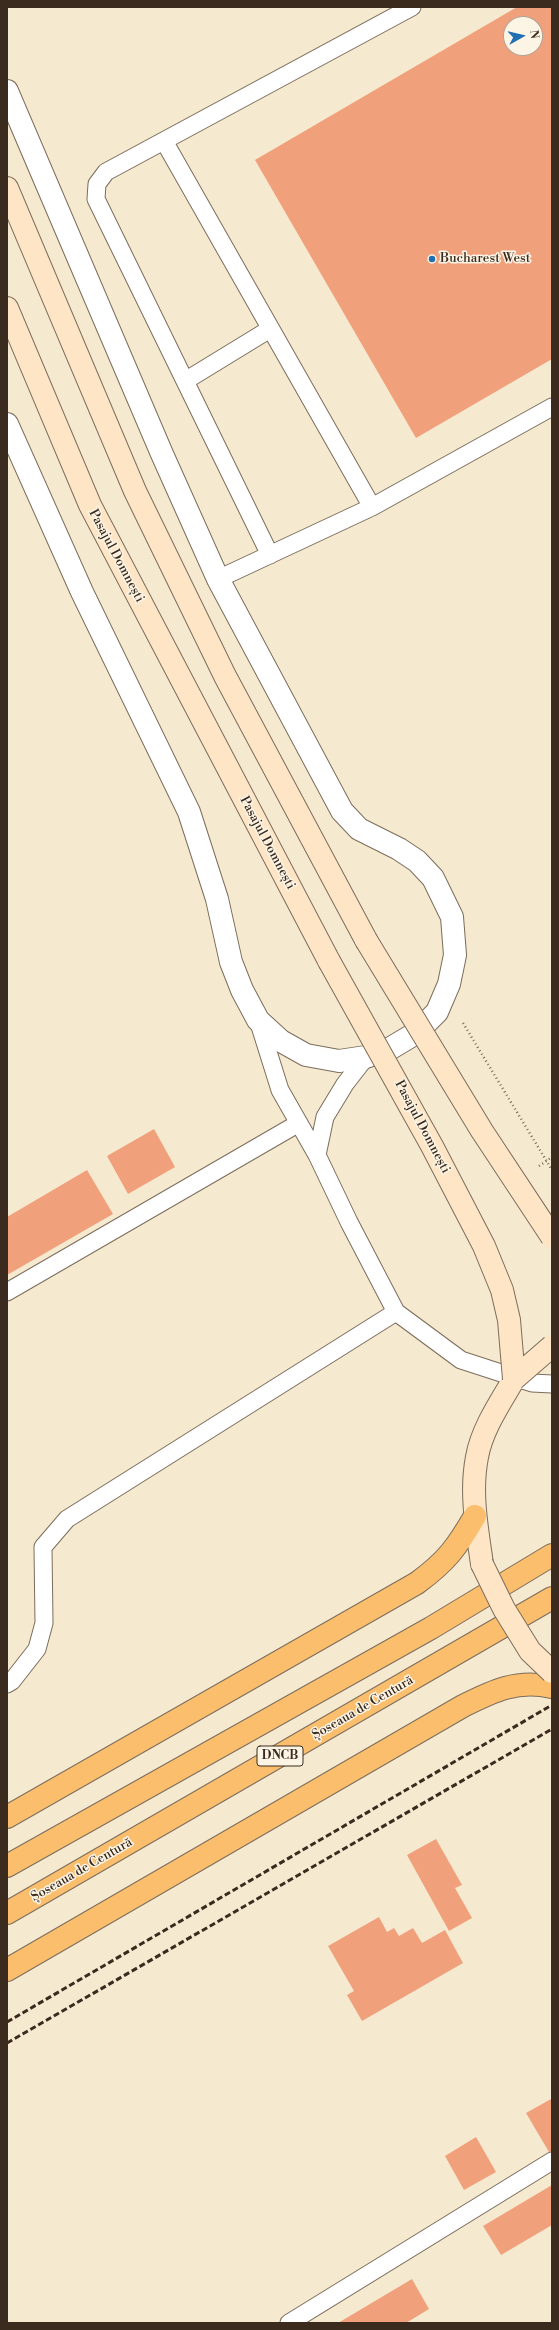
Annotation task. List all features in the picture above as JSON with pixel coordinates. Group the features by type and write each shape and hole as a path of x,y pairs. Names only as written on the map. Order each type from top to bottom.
{"main road":[{"path":"7,188 134,491 225,676 366,940 482,1131 552,1237"},
{"name":"Pasajul Domnești","path":"7,308 90,505 329,961 422,1126 484,1246 502,1290 509,1320 514,1379"},
{"path":"552,1346 514,1379 491,1418 477,1456 473,1490 482,1564 504,1609 530,1651 552,1672"},
{"path":"7,1817 417,1583 440,1566 459,1544 476,1516"},
{"name":"DNCB","path":"7,1866 431,1628 552,1555"},
{"name":"Șoseaua de Centură","path":"7,1913 552,1598"},
{"path":"7,1970 462,1706 508,1686 538,1684 552,1687"}],"street":[{"path":"7,91 162,454 218,579 342,811 359,829 405,853 417,861 433,878 452,917 455,955 449,984 437,1012 416,1033 391,1048 366,1057 339,1061 306,1055 281,1041 258,1020 242,990 232,962 217,899 189,812 82,592 7,424"}],"lane":[{"path":"270,555 96,199 97,184 106,172 412,7"},
{"path":"164,141 372,508"},
{"path":"185,381 270,328"},
{"path":"218,579 372,508 552,407"},
{"path":"258,1020 280,1090 317,1155 349,1222 396,1312 461,1360 532,1383 552,1384"},
{"path":"317,1155 325,1117 345,1084 366,1057"},
{"path":"7,1292 299,1123"},
{"path":"7,1684 12,1681 37,1649 44,1623 43,1547 67,1519 396,1312"},
{"path":"289,2323 552,2162"}],"path":[{"path":"449,984 464,1026 552,1170"}],"building":[{"name":"Bucharest West","path":"517,7 552,7 552,359 416,438 255,160"},
{"path":"154,1129 175,1167 128,1194 107,1156"},
{"path":"87,1170 113,1214 7,1275 7,1217"},
{"path":"436,1839 462,1885 455,1888 472,1918 449,1931 407,1855"},
{"path":"379,1917 387,1932 394,1928 399,1936 413,1928 422,1943 445,1930 463,1963 362,2021 347,1995 354,1991 328,1946"},
{"path":"551,2099 552,2151 549,2152 526,2113"},
{"path":"476,2137 496,2172 464,2190 445,2156"},
{"path":"552,2185 552,2225 501,2255 483,2226"},
{"path":"412,2279 429,2309 406,2323 338,2323"}],"railway":[{"path":"7,2022 552,1705"},
{"path":"7,2043 552,1729"}],"place":[{"name":"Bucharest West","path":"432,259"}]}
